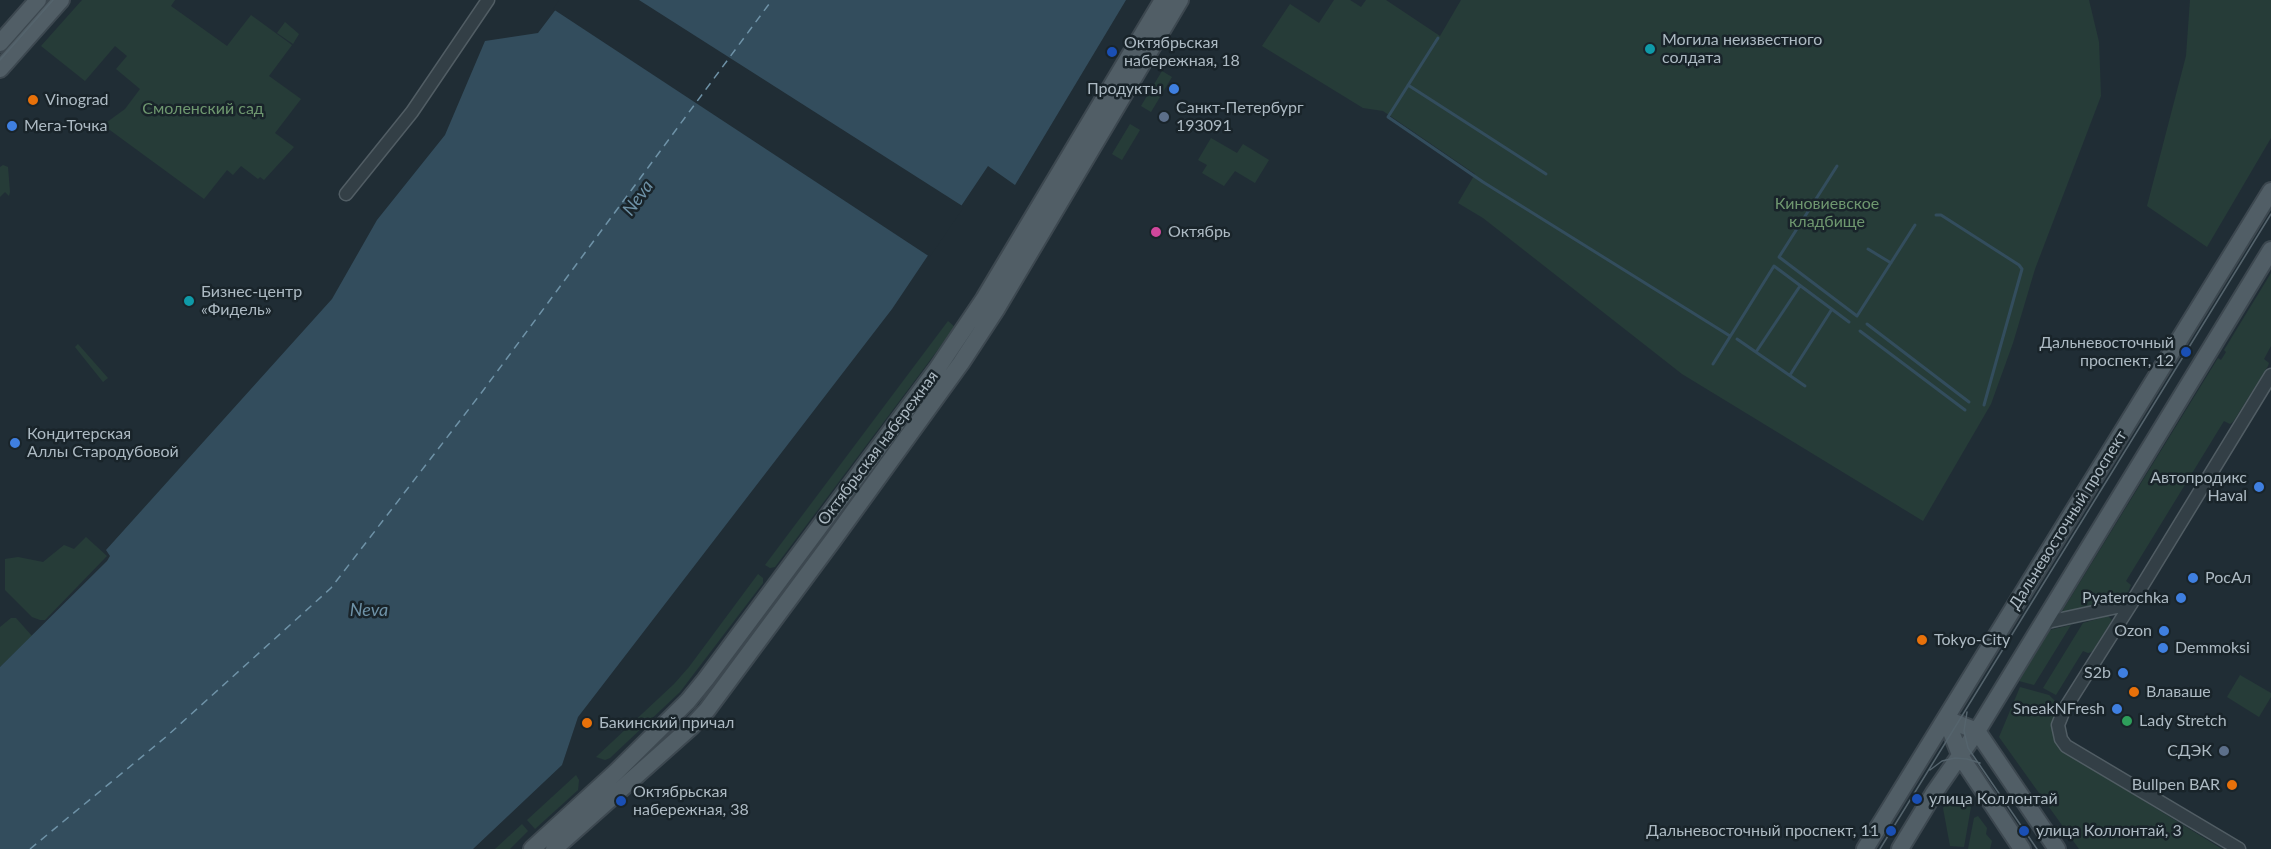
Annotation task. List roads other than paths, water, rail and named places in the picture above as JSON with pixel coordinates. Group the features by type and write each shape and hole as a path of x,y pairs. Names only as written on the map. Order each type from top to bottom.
{"main road":[{"path":"0,43 38,0"},
{"path":"2,64 61,0"},
{"name":"Октябрьская набережная","path":"532,849 616,772 688,701 720,662 897,424 984,300 1163,0"},
{"name":"Октябрьская набережная","path":"564,846 707,710 961,363 997,308 1179,0"},
{"name":"Дальневосточный проспект","path":"1865,849 2271,191"},
{"name":"Дальневосточный проспект","path":"1900,849 1934,793 1961,757 2271,250"},
{"path":"1946,719 1977,731 2057,849"},
{"path":"1946,719 1961,757 2022,849"}],"street":[{"path":"346,194 412,112 488,0"},
{"path":"2239,849 2066,746 2061,739 2058,725 2068,704 2271,375"},
{"path":"2043,623 2131,604"}],"water":[{"name":"Neva","path":"563,0 1126,0 1015,185 988,166 892,309 578,717 562,765 473,849 0,849 0,667 107,561 110,556 106,550 332,299 377,220 445,135 485,41 538,33"}],"waterway":[{"path":"1438,38 1388,117 1483,182 1730,336"},
{"path":"1408,85 1546,174"},
{"path":"1837,166 1779,257 1857,316 1915,225"},
{"path":"1936,215 1941,215 2022,269 1984,405"},
{"path":"1868,249 1891,263"},
{"path":"1713,364 1774,266 1849,322"},
{"path":"1756,352 1800,286"},
{"path":"1790,375 1832,309"},
{"path":"1867,324 1969,402"},
{"path":"1860,331 1965,410"},
{"path":"1737,339 1805,386"}],"tram line":[{"path":"0,60 53,0"},
{"path":"1880,849 2271,214"},
{"path":"1967,712 1964,731 1968,748 2037,849"},
{"path":"1930,770 1942,761 1955,758 1980,763"}],"place":[{"name":"Могила неизвестного солдата","path":"1650,49"},
{"name":"Октябрьская набережная, 18","path":"1112,52"},
{"name":"Продукты","path":"1174,89"},
{"name":"Vinograd","path":"33,100"},
{"name":"Санкт-Петербург 193091","path":"1164,117"},
{"name":"Мега-Точка","path":"12,126"},
{"name":"Октябрь","path":"1156,232"},
{"name":"Бизнес-центр «Фидель»","path":"189,301"},
{"name":"Дальневосточный проспект, 12","path":"2186,352"},
{"name":"Кондитерская Аллы Стародубовой","path":"15,443"},
{"name":"Автопродикс Haval","path":"2259,487"},
{"name":"РосАл","path":"2193,578"},
{"name":"Pyaterochka","path":"2181,598"},
{"name":"Ozon","path":"2164,631"},
{"name":"Tokyo-City","path":"1922,640"},
{"name":"Demmoksi","path":"2163,648"},
{"name":"S2b","path":"2123,673"},
{"name":"Влаваше","path":"2134,692"},
{"name":"SneakNFresh","path":"2117,709"},
{"name":"Lady Stretch","path":"2127,721"},
{"name":"Бакинский причал","path":"587,723"},
{"name":"СДЭК","path":"2224,751"},
{"name":"Bullpen BAR","path":"2232,785"},
{"name":"улица Коллонтай","path":"1917,799"},
{"name":"Октябрьская набережная, 38","path":"621,801"},
{"name":"Дальневосточный проспект, 11","path":"1891,831"},
{"name":"улица Коллонтай, 3","path":"2024,831"}],"park label":[{"name":"Смоленский сад","path":"203,109"},
{"name":"Киновиевское кладбище","path":"1827,213"}]}
